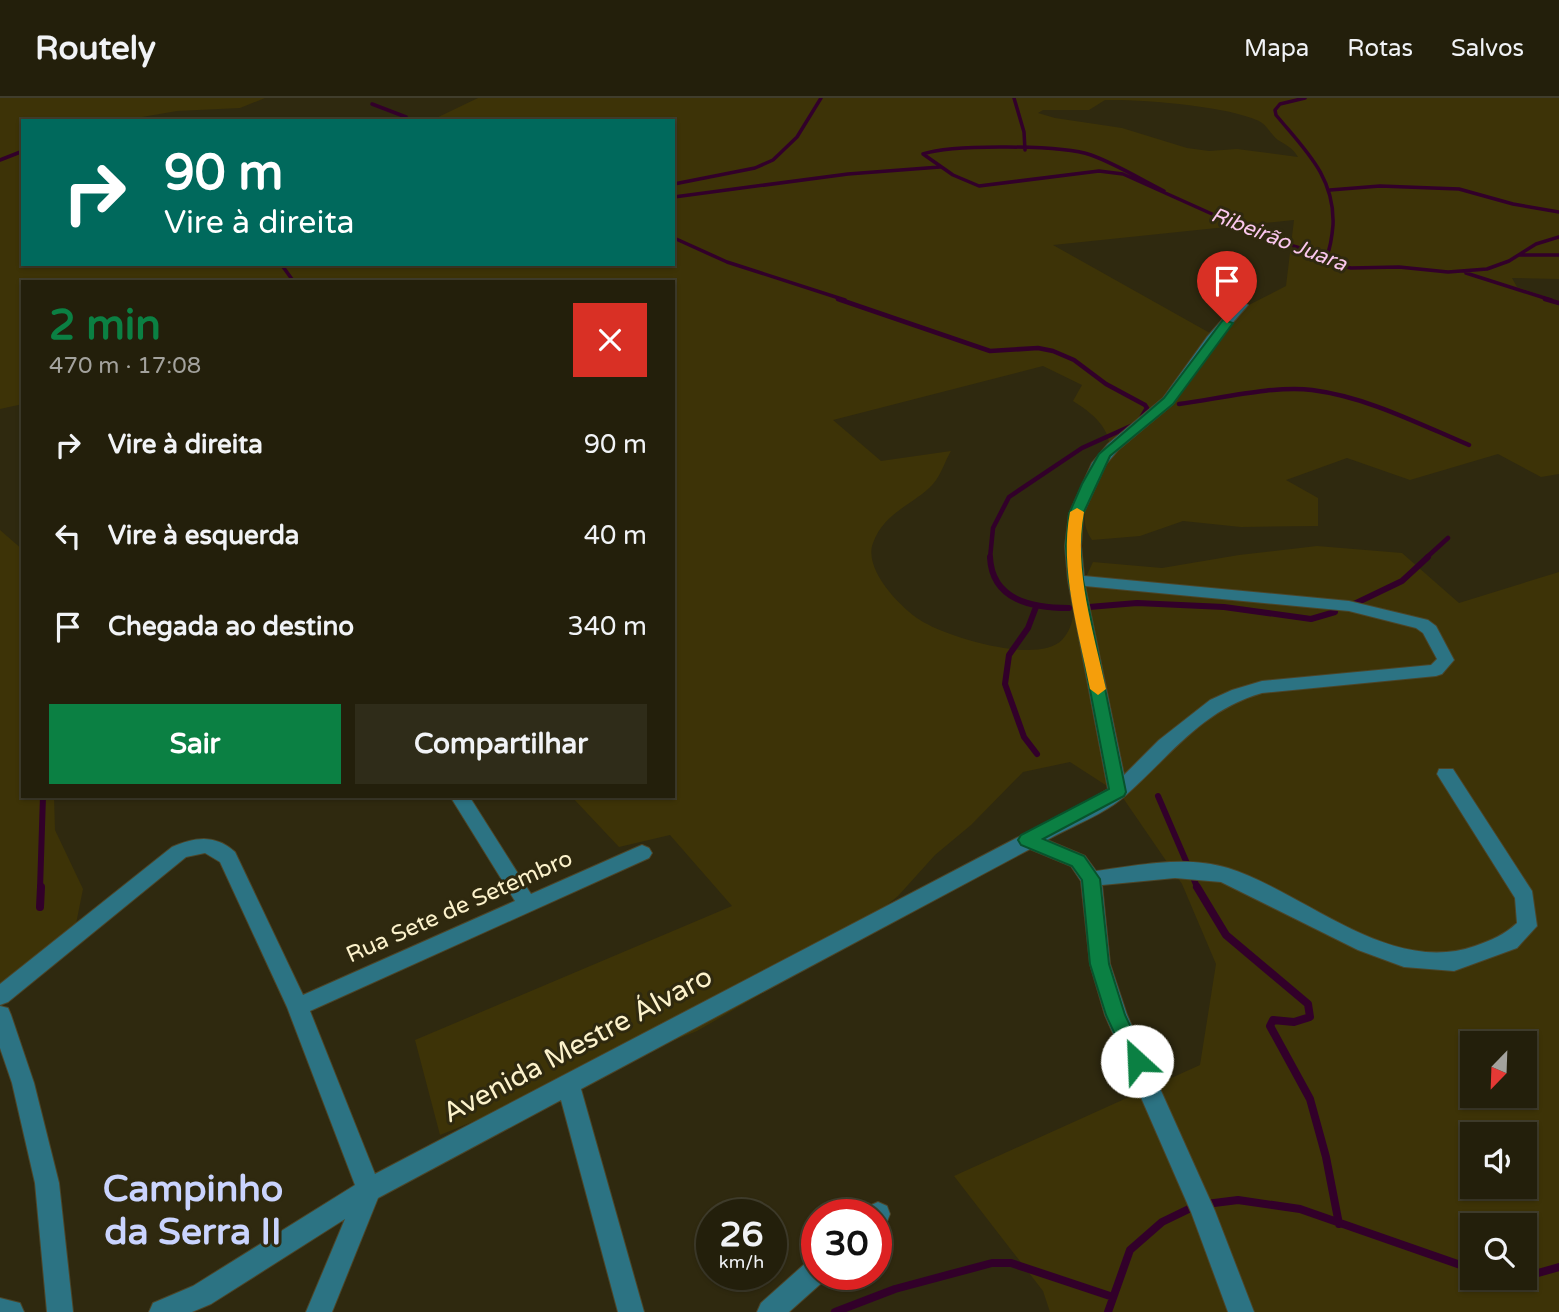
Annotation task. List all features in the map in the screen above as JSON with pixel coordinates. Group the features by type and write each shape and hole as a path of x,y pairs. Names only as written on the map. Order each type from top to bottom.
{"street":[{"path":"1118,792 1076,580 1073,546 1076,514 1099,463 1113,447 1168,401 1212,340 1242,305"},
{"name":"Avenida Mestre Álvaro","path":"162,1312 202,1295 369,1189 780,974 1118,792 1165,746 1216,704 1262,687 1436,670 1446,660 1430,630 1422,624 1363,608 1186,588 1076,580"},
{"path":"1091,879 1162,869 1205,870 1225,875 1365,944 1394,955 1454,962 1510,943 1527,926 1525,897 1446,774"},
{"path":"460,798 527,904"},
{"path":"1027,840 1078,861 1091,879 1100,964 1116,1015 1203,1211 1241,1312"},
{"path":"0,996 179,852 195,845 217,846 228,857 298,1007 369,1189 319,1312"},
{"name":"Rua Sete de Setembro","path":"298,1007 642,853"},
{"path":"0,1015 23,1083 47,1184 60,1312"},
{"path":"568,1084 631,1312"},
{"path":"770,1312 801,1284"},
{"path":"0,1311 10,1312"}],"shaded area":[{"path":"0,98 265,98 240,108 177,111 131,119 21,119 21,266 675,266 675,119 434,119 478,98 1559,98 1559,279 1512,278 1517,287 1559,301 1559,474 1541,477 1498,454 1410,480 1347,458 1286,480 1318,498 1318,526 1241,527 1183,521 1140,536 1092,540 1085,522 1087,504 1108,455 1108,438 1098,420 1073,401 1082,385 1043,366 833,420 881,461 951,451 933,484 892,516 878,532 871,553 873,564 894,597 920,620 950,634 991,646 1033,650 1050,647 1062,640 1073,619 1078,596 1093,562 1162,568 1317,546 1402,553 1459,603 1559,572 1559,1312 1050,1312 1043,1291 954,1176 1200,1065 1216,964 1182,884 1121,795 1070,762 1023,772 971,825 935,855 898,896 818,961 697,1031 440,1135 415,1040 732,906 670,835 619,847 573,798 675,798 675,280 21,280 21,404 0,409","holes":["1105,100 1184,104 1245,116 1262,123 1298,157 1237,149 1209,151 1187,148 1122,128 1038,113 1043,110 1089,110","1294,220 1286,286 1239,310 1217,337 1053,245"]},
{"path":"0,530 21,548 21,798 54,798 55,830 83,889 76,924 0,988"}],"waterway":[{"path":"675,184 755,168 773,160 797,137 821,98"},
{"path":"1014,98 1024,132 1025,148"},
{"path":"1305,98 1280,104 1275,110 1276,115 1316,165 1329,192 1333,225 1326,257"},
{"path":"372,104 406,117 404,119"},
{"name":"Ribeirão Juara","path":"1025,148 981,147 923,154 953,175 979,186 1099,171 1123,174 1261,236 1326,257"},
{"name":"Ribeirão Juara","path":"1025,148 1057,149 1091,155 1164,191"},
{"name":"Ribeirão Juara","path":"0,160 21,152"},
{"name":"Ribeirão Juara","path":"675,197 848,174 940,167"},
{"path":"1330,190 1380,186 1459,189 1513,204 1559,212"},
{"name":"Ribeirão Juara","path":"1326,257 1337,265 1351,268 1399,267 1448,272 1487,269 1509,261 1536,244 1559,237"},
{"path":"675,238 727,262 845,300"},
{"path":"1519,255 1559,255"},
{"path":"282,266 293,280"},
{"path":"1466,273 1551,300"},
{"path":"838,299 990,351 1038,348 1053,351 1074,360 1106,384 1145,405 1147,408 1141,418"},
{"path":"1545,299 1559,303"},
{"path":"1179,404 1281,389 1312,390 1373,405 1469,445"},
{"path":"990,557 993,528 1009,497 1082,448 1133,425"},
{"path":"1426,558 1448,538"},
{"path":"990,557 992,572 1006,592 1029,603 1069,608"},
{"path":"1352,605 1402,581 1428,557"},
{"path":"1089,607 1137,603 1224,607 1311,619 1335,612"},
{"path":"1036,607 1028,628 1009,655 1005,684 1024,737 1037,754"},
{"path":"1158,796 1197,888"},
{"path":"40,889 43,798"},
{"path":"40,907 41,887"},
{"path":"1197,888 1226,935 1308,1004 1310,1017 1294,1022 1273,1020 1270,1026 1310,1099 1326,1157 1339,1223"},
{"path":"1206,1204 1238,1200 1300,1209 1339,1223"},
{"path":"1108,1312 1130,1250 1162,1222 1195,1206"},
{"path":"1339,1223 1460,1265"},
{"path":"835,1312 895,1289 992,1263 1011,1263 1113,1297"},
{"path":"1537,1273 1559,1267"}],"slow traffic":[{"path":"1077,512 1073,531 1076,580 1098,689"}],"district":[{"name":"Campinho da Serra II","path":"193,1210"}],"route":[{"path":"1137,1061 1116,1015 1100,964 1091,879 1078,861 1027,840 1118,792 1076,580 1073,546 1076,514 1088,484 1105,454 1168,401 1227,323"}]}
